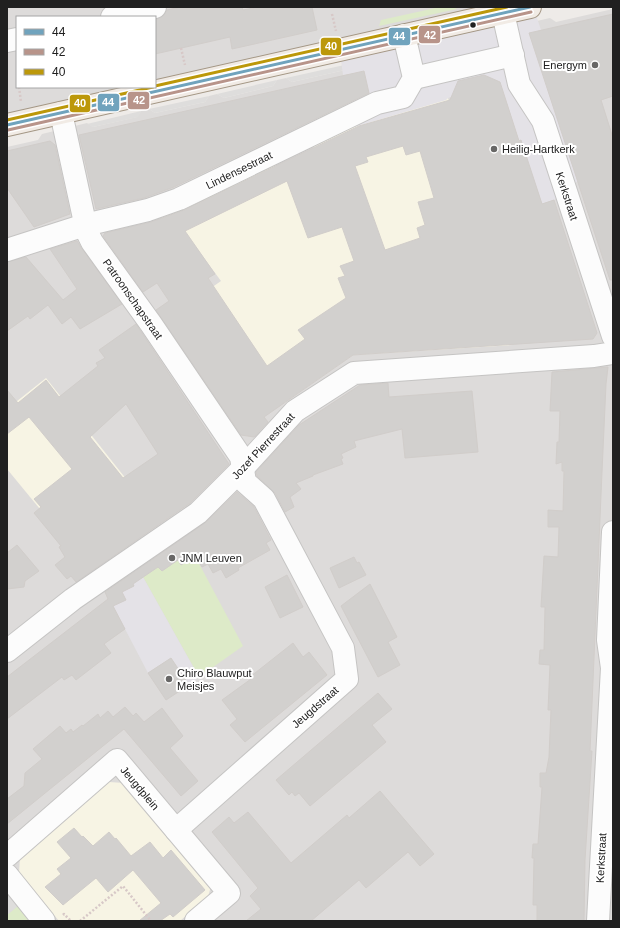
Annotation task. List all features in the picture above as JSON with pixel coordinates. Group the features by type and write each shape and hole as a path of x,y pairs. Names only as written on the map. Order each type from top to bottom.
{"main road":[{"path":"7,125 530,7"}],"street":[{"path":"116,16 155,7"},
{"name":"Kerkstraat","path":"503,13 519,84 543,121 613,336"},
{"path":"404,35 414,78 513,54"},
{"name":"Lindensestraat","path":"7,250 85,225 148,210 179,199 377,103 403,97 414,78"},
{"name":"Patroonschapstraat","path":"61,113 85,225 92,242 151,324 241,457 242,469"},
{"name":"Jozef Pierrestraat","path":"7,651 73,599 130,567 198,513 242,469 295,411 354,373 594,356 613,353"},
{"name":"Jeugdstraat","path":"176,830 347,679 343,648 264,499 245,482 242,469"},
{"name":"Kerkstraat","path":"598,921 612,668 608,640 613,532"},
{"name":"Jeugdplein","path":"7,856 117,760 230,893 196,921"},
{"path":"7,875 44,921"}],"path":[{"path":"80,921 122,886 151,921"}],"shaded area":[{"path":"7,7 485,7 156,82 156,16 16,16 16,88 128,88 7,115"},
{"path":"613,9 613,921 7,921 7,147 38,140 42,134 87,123 93,127 137,117 141,111 149,109 155,113 205,102 209,96 217,94 224,98 273,86 277,80 286,78 292,82 345,70 349,64 550,18 556,22"},
{"path":"536,15 541,30 534,32 531,37 578,181 554,200 542,204 521,141 519,141 500,82 448,98 446,100 334,133 310,127 369,94 362,72 343,75 341,60"},
{"path":"349,64 345,70 292,82 286,78"},
{"path":"277,80 273,86 224,98 217,94"},
{"path":"209,96 205,102 155,113 149,109"},
{"path":"448,98 466,156 478,242 512,345 353,355 284,403 165,320 221,281 187,235 179,242 161,216 274,162 283,183 310,171 328,188 312,143 331,133"},
{"path":"141,111 138,117 93,127 87,124"},
{"path":"46,378 127,480 58,531 7,469 7,409"},
{"path":"138,568 199,677 189,685 171,658 148,673 113,606 126,600 122,592 134,585 128,575"},
{"path":"109,782 124,783 211,886 208,897 180,921 59,921 19,873 20,857"},
{"path":"7,890 19,905 7,915"}],"green space":[{"path":"440,7 454,7 457,9 379,26 381,20"},
{"path":"195,556 243,646 199,677 143,577 158,567 162,571 178,560 181,564"},
{"path":"19,905 33,921 7,921 7,915"}],"building":[{"path":"180,7 242,7 243,10 258,7 312,7 317,30 232,49 230,37 156,54 156,20 163,16 167,10"},
{"path":"613,14 613,96 601,100 613,138 613,280 610,280 529,33"},
{"path":"364,71 369,93 174,187 144,198 96,209 79,135"},
{"path":"484,75 500,82 519,141 521,140 542,204 554,200 597,333 593,339 353,355 264,417 268,422 254,437 241,435 156,310 169,301 157,283 143,292 103,236 105,233 151,222 184,210 359,126 450,100 458,81","holes":["403,146 406,155 420,151 434,198 418,202 425,225 417,228 420,238 385,250 355,166 368,162 366,157","287,181 308,238 342,227 354,261 340,266 345,276 338,278 346,298 298,330 305,339 267,366 208,278 215,274 185,231"]},
{"path":"50,141 55,145 70,214 34,227 7,188 7,151"},
{"path":"77,241 122,304 80,329 71,317 62,324 48,305 30,319 28,316 7,331 7,262 26,257 63,300 77,289 50,249"},
{"path":"136,324 229,464 190,503 76,582 71,576 67,579 55,565 65,557 59,547 61,546 34,513 41,507 34,499 72,469 29,417 7,434 7,390 18,403 46,380 59,397 98,366 96,363 105,358 99,350","holes":["126,404 158,454 123,478 90,437"]},
{"path":"608,367 606,384 590,751 592,751 585,860 584,921 537,921 537,905 533,905 534,858 532,858 533,844 538,844 542,787 540,787 540,773 546,773 549,757 551,710 548,710 550,665 539,664 540,650 544,650 545,607 541,607 544,556 558,557 559,527 548,527 548,510 563,511 564,471 562,471 562,462 556,464 557,442 559,442 560,411 550,411 552,372"},
{"path":"388,383 389,397 472,391 478,452 405,458 402,429 354,441 356,447 341,454 343,464 296,483 301,489 290,497 294,507 285,512 275,493 257,476 256,472 299,425 360,385"},
{"path":"237,492 254,507 271,540 266,543 270,550 238,568 239,570 226,578 221,569 213,573 208,564 202,567 195,556 181,565 178,560 162,571 158,567 133,584 134,586 122,592 126,600 113,606 125,629 104,644 111,653 76,680 72,675 64,680 62,677 7,719 7,677 108,599 105,592 205,523"},
{"path":"17,545 39,571 25,581 24,587 7,589 7,553"},
{"path":"354,557 357,563 359,562 366,575 339,588 330,568"},
{"path":"287,575 303,607 280,618 265,587"},
{"path":"370,584 397,637 388,642 400,665 378,677 341,606"},
{"path":"293,643 303,657 309,652 327,675 245,742 230,725 237,719 222,700 251,679 250,677"},
{"name":"Chiro Blauwput Meisjes","path":"171,658 189,685 166,700 148,673"},
{"path":"378,693 392,709 372,725 386,742 310,806 299,793 295,796 292,792 289,795 276,780"},
{"path":"125,707 133,716 136,713 144,722 162,708 183,736 170,748 198,781 181,796 124,729 7,824 7,799 24,786 25,773 42,759 33,749 60,726 66,733 71,729 73,732 98,714 100,718 108,711 113,717"},
{"path":"380,791 434,854 420,866 408,852 366,888 359,880 311,921 246,921 261,909 250,896 258,888 212,832 229,817 234,823 248,812 291,863 347,815 349,818"},
{"path":"74,828 93,846 109,832 131,856 150,842 163,858 171,850 205,890 173,917 170,914 160,921 139,921 161,903 133,870 108,892 96,878 63,905 45,887 61,874 57,869 71,858 57,842"}],"transit line":[{"name":"40","path":"156,86 507,7"},
{"name":"44","path":"7,125 530,7"},
{"name":"42","path":"8,130 531,12"},
{"name":"40","path":"7,120 149,88"}],"place":[{"name":"Energym","path":"595,65"},
{"name":"Heilig-Hartkerk","path":"494,149"},
{"name":"JNM Leuven","path":"172,558"},
{"name":"Chiro Blauwput Meisjes","path":"169,679"}]}
